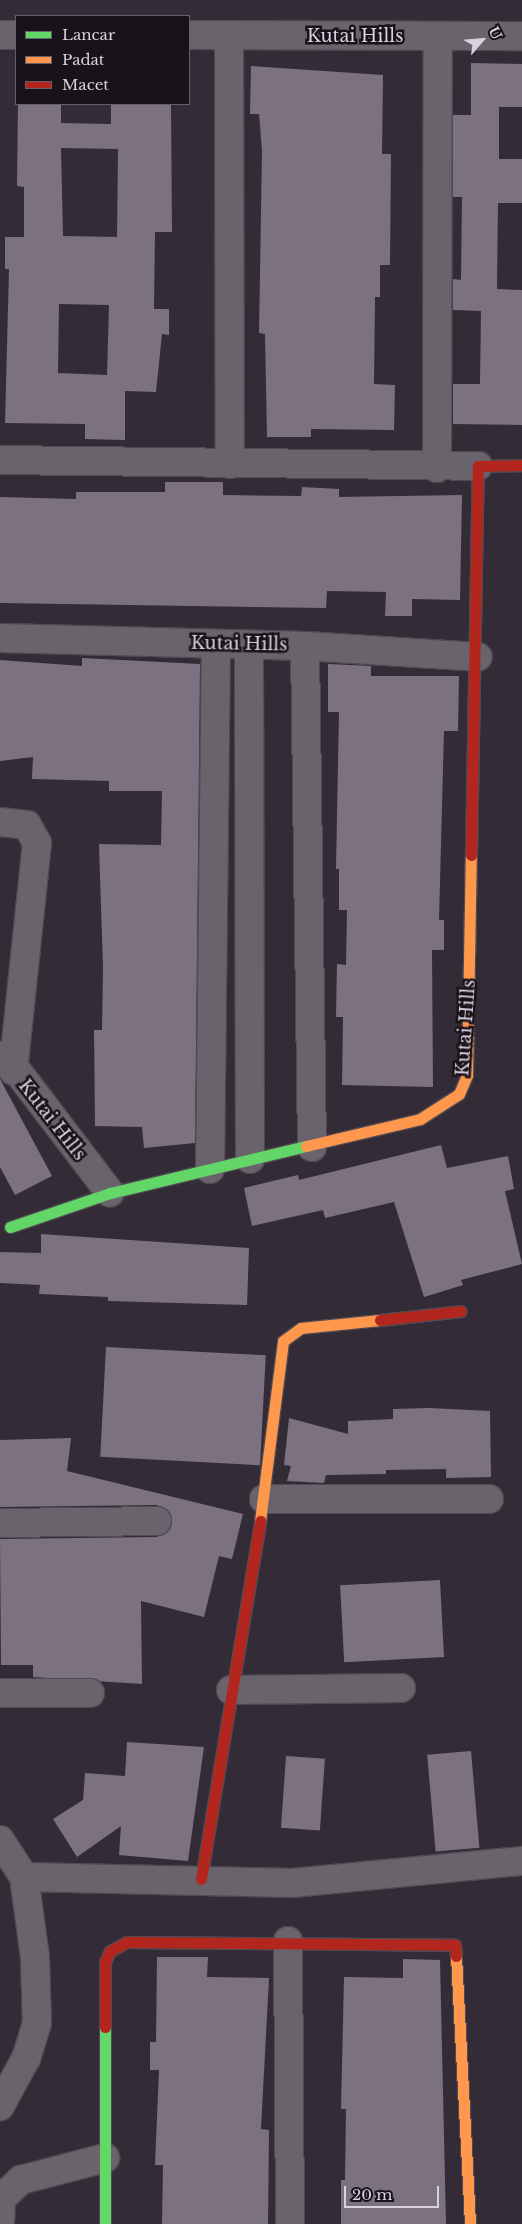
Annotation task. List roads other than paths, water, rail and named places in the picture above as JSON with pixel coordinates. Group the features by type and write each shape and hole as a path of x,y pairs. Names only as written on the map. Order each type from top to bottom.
{"street":[{"path":"0,35 15,35"},
{"name":"Kutai Hills","path":"190,35 522,36"},
{"path":"229,36 230,464"},
{"path":"437,468 438,36"},
{"path":"0,460 437,468 522,465"},
{"name":"Kutai Hills","path":"10,1227 110,1193 250,1159 312,1148 420,1119 459,1094 467,1075 478,656 478,466"},
{"name":"Kutai Hills","path":"0,638 305,646 478,656"},
{"path":"210,1169 216,644"},
{"path":"249,645 250,1159"},
{"path":"305,646 312,1148"},
{"path":"0,822 27,825 37,843 13,1071"},
{"name":"Kutai Hills","path":"0,1045 13,1071 110,1193"},
{"path":"201,1879 264,1498 280,1353 290,1333 301,1328 461,1311"},
{"path":"264,1498 489,1499"},
{"path":"0,1523 158,1522"},
{"path":"232,1690 401,1688"},
{"path":"0,1692 90,1693"},
{"path":"0,1840 24,1877 35,1958 36,2023 26,2058 0,2106"},
{"path":"24,1877 201,1879 292,1883 522,1861"},
{"path":"288,1941 290,2224"},
{"path":"105,2224 105,1962 110,1952 127,1942 288,1941 455,1945 470,2224"},
{"path":"0,2224 1,2199 21,2180 105,2158"}]}
